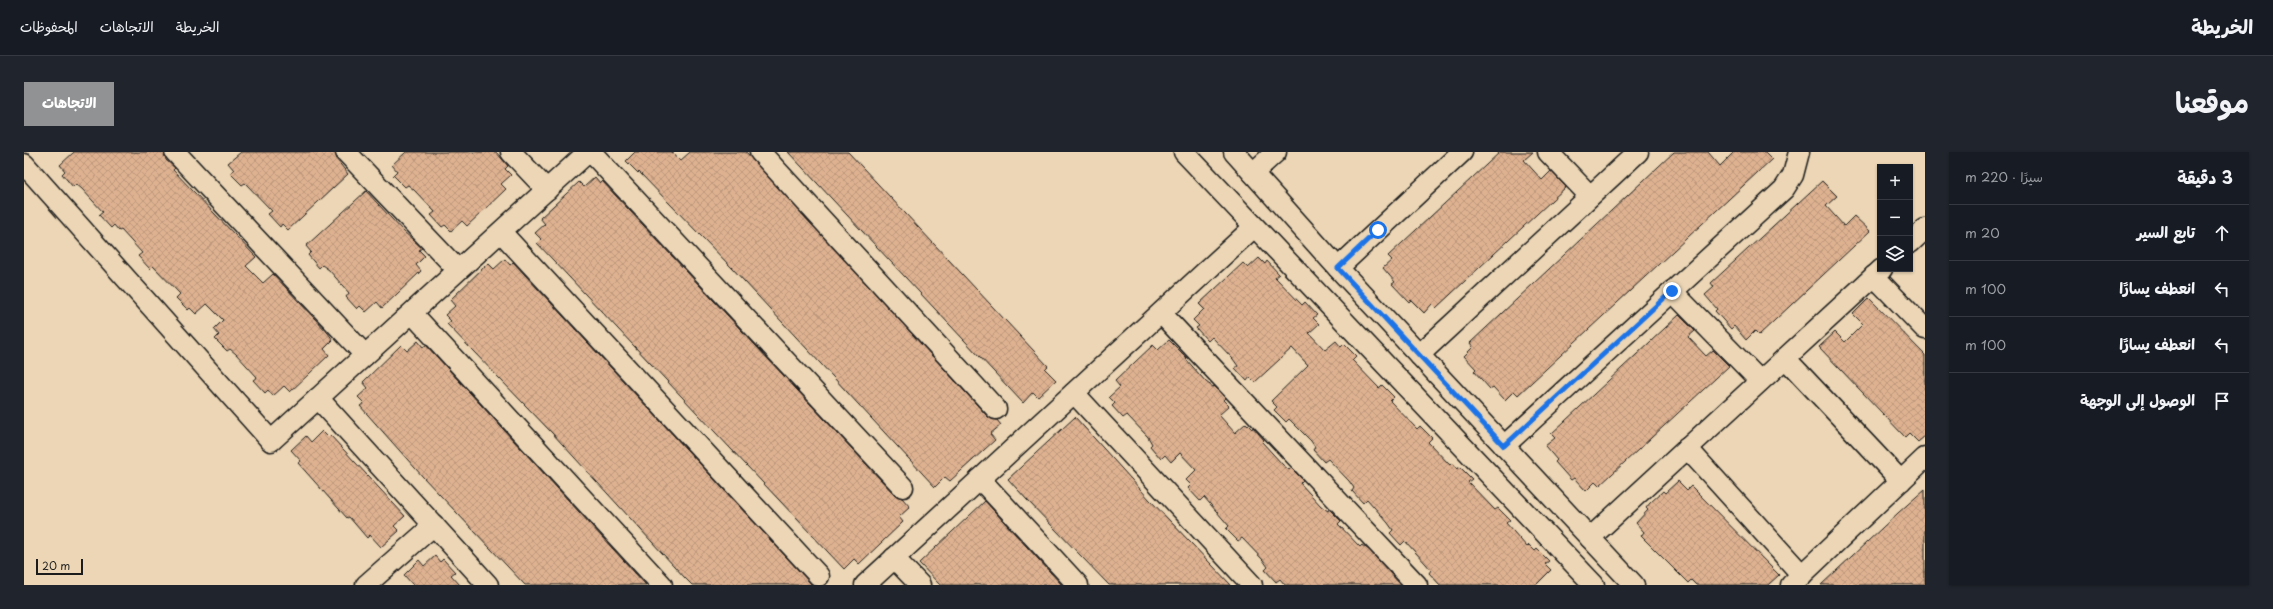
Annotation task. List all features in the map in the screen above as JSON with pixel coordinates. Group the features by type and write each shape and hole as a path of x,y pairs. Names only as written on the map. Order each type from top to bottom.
{"street":[{"path":"176,152 365,355"},
{"path":"346,152 458,270"},
{"path":"511,152 546,190"},
{"path":"24,164 271,441 546,190 590,152 903,487"},
{"path":"760,152 996,409"},
{"path":"1184,152 1594,585"},
{"path":"1234,152 1338,268 1634,585"},
{"path":"1253,173 1276,152"},
{"path":"1338,268 1462,152"},
{"path":"1548,152 1590,196"},
{"path":"1419,355 1638,152"},
{"path":"1504,446 1784,189 1793,175 1799,152"},
{"path":"865,585 1254,227"},
{"path":"1913,240 1925,229"},
{"path":"501,232 819,576"},
{"path":"1590,538 1878,272 1925,329"},
{"path":"1672,291 1760,381"},
{"path":"412,313 662,585"},
{"path":"1161,313 1417,585"},
{"path":"1785,358 1901,481"},
{"path":"1074,393 1252,585"},
{"path":"318,398 488,585"},
{"path":"1687,448 1796,580 1925,458"},
{"path":"980,479 1078,585"},
{"path":"366,585 434,525"},
{"path":"894,558 920,585"}],"building":[{"path":"74,152 164,152 166,160 175,168 173,170 256,257 246,266 263,283 273,274 328,333 333,340 324,349 329,355 290,392 284,386 273,396 268,390 265,393 253,380 257,377 236,354 230,349 227,351 215,339 219,335 214,329 223,320 207,304 196,314 190,308 188,310 176,298 180,294 153,266 150,269 138,256 142,253 121,230 119,231 114,225 111,228 99,215 103,212 82,189 76,184 73,187 62,174 65,171 60,165"},
{"path":"241,152 335,152 337,160 348,174 288,230 282,224 280,227 268,214 272,211 245,183 242,185 230,173 234,170 228,163"},
{"path":"406,152 496,152 508,166 505,169 511,175 501,184 506,189 467,226 462,221 451,231 445,225 442,227 431,215 435,212 414,190 408,185 405,187 393,175 397,171 392,165"},
{"path":"635,152 672,152 680,161 690,152 746,152 988,417 997,420 1001,425 990,434 995,440 950,481 945,477 935,487 732,268 639,172 638,173 626,161"},
{"path":"788,152 848,152 1048,366 1045,369 1056,380 1038,397 1033,392 1023,403"},
{"path":"1500,152 1533,152 1524,160 1542,180 1551,171 1566,187 1436,308 1432,304 1424,313 1411,300 1409,302 1392,284 1395,282 1383,268 1392,260 1388,256"},
{"path":"1674,152 1708,152 1720,166 1734,152 1765,152 1772,159 1518,395 1514,391 1505,400 1493,387 1490,389 1474,371 1476,369 1464,356 1473,347 1470,343"},
{"path":"595,177 600,183 602,181 895,495 902,498 910,507 899,517 903,522 859,564 854,559 844,569 537,243 541,239 535,233 545,224 540,218 579,182 584,187"},
{"path":"1822,181 1837,196 1826,206 1844,226 1854,216 1870,231 1759,335 1755,331 1746,340 1734,326 1731,329 1715,311 1717,309 1705,295 1714,287 1711,283"},
{"path":"366,191 403,231 422,248 419,250 425,256 416,265 421,271 397,294 382,308 377,302 366,312 360,306 357,309 346,297 349,293 329,270 322,265 319,268 308,255 311,252 306,246"},
{"path":"1259,258 1265,264 1267,261 1279,274 1275,277 1302,305 1305,302 1317,315 1313,318 1319,324 1309,333 1325,350 1336,341 1341,347 1344,344 1356,356 1352,360 1379,388 1382,385 1394,397 1390,401 1417,429 1420,426 1432,438 1428,442 1450,465 1452,463 1457,469 1460,467 1472,479 1468,482 1495,510 1498,508 1510,520 1506,523 1527,547 1529,545 1535,551 1537,549 1549,561 1545,564 1551,570 1536,585 1440,585 1429,573 1431,570 1405,541 1401,545 1390,533 1393,530 1367,499 1363,503 1352,491 1354,488 1349,481 1328,459 1324,462 1313,450 1315,447 1311,441 1289,419 1286,422 1274,410 1277,407 1271,401 1308,365 1292,348 1255,382 1250,377 1247,381 1235,368 1238,366 1233,359 1212,337 1208,341 1196,328 1199,326 1193,320 1204,309 1199,304 1243,263 1248,268"},
{"path":"505,259 510,265 513,262 812,585 692,585 685,578 552,433 447,324 451,321 445,315 455,306 450,300 488,263 494,269"},
{"path":"1869,298 1925,355 1925,436 1918,442 1909,433 1905,437 1819,347 1835,332 1845,342 1863,324 1853,314"},
{"path":"1679,315 1695,331 1688,337 1706,356 1713,350 1729,366 1599,486 1595,482 1586,491 1574,478 1571,480 1555,462 1557,460 1545,446 1555,438 1551,434"},
{"path":"1169,340 1187,358 1186,359 1206,382 1213,387 1214,386 1225,398 1223,400 1229,406 1219,415 1235,433 1246,423 1252,429 1253,427 1264,440 1262,442 1283,465 1289,470 1291,468 1303,480 1300,483 1321,506 1328,511 1329,509 1341,521 1338,524 1360,547 1362,545 1369,550 1401,585 1285,585 1280,579 1276,582 1265,570 1268,567 1263,560 1242,538 1238,541 1226,529 1229,526 1204,497 1200,501 1188,488 1191,485 1186,480 1196,470 1180,453 1171,462 1165,455 1161,459 1150,446 1152,444 1148,437 1127,415 1123,418 1112,406 1115,403 1109,397 1120,387 1115,381 1153,345 1158,350"},
{"path":"418,341 423,347 426,345 646,585 525,585 423,477 360,406 364,403 358,397 368,388 363,382 401,345 407,351"},
{"path":"1075,417 1150,500 1231,585 1109,585 1027,500 1008,479"},
{"path":"322,431 328,437 330,435 405,516 394,526 399,531 381,547 370,535 367,538 349,517 347,518 298,463 301,461 291,450 306,436 311,442"},
{"path":"1678,481 1687,490 1691,486 1779,575 1768,585 1696,585 1691,580 1688,583 1641,536 1644,532 1636,523 1648,510 1646,508 1650,503 1663,491 1665,493"},
{"path":"1925,489 1925,585 1821,585 1898,513"},
{"path":"985,501 1062,585 940,585 919,563"},
{"path":"435,556 440,562 443,559 455,572 451,575 460,585 413,585 404,575 419,560 424,566"}],"route":[{"path":"1378,230 1338,268 1504,446 1672,291"}]}
